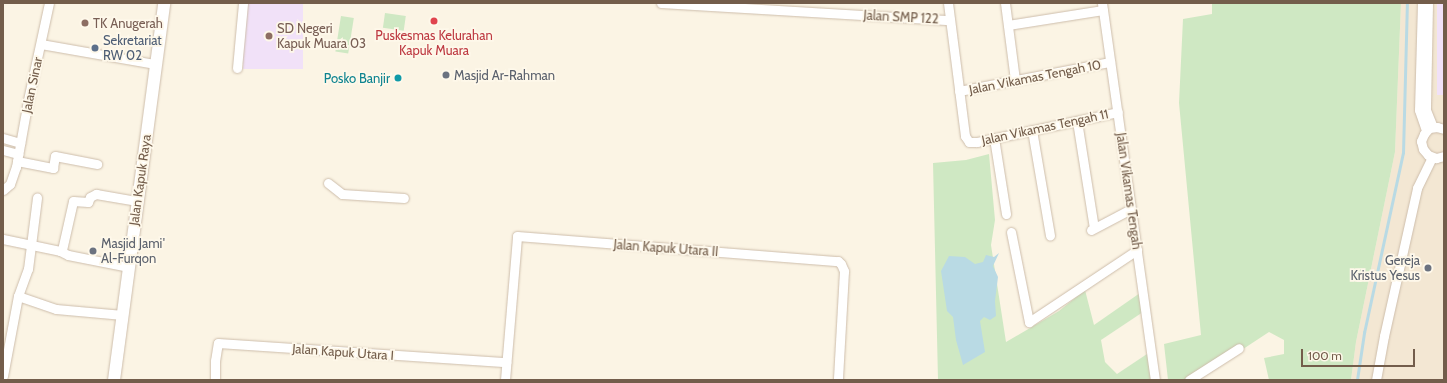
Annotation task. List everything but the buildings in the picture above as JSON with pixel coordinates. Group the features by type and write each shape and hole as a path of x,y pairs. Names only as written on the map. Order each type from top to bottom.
{"main road":[{"name":"Jalan Kapuk Raya","path":"114,380 164,3"}],"street":[{"path":"41,44 49,3"},
{"path":"237,68 243,3"},
{"name":"Jalan SMP 122","path":"661,3 949,20"},
{"name":"Jalan Vikamas Tengah 11","path":"948,3 965,136 969,142 1118,112"},
{"path":"1005,3 1015,80"},
{"path":"1422,3 1419,110 1438,128"},
{"path":"1428,3 1426,110 1438,128"},
{"path":"1008,25 1102,7"},
{"name":"Jalan Vikamas Tengah","path":"1102,7 1155,380"},
{"name":"Jalan Sinar","path":"3,190 12,181 41,44 155,64"},
{"name":"Jalan Vikamas Tengah 10","path":"959,91 1110,62"},
{"path":"1077,121 1092,229 1131,209"},
{"path":"1438,128 1422,137 1422,145 1425,152 1432,157 1444,156"},
{"path":"1032,130 1050,234"},
{"path":"3,138 20,142"},
{"path":"994,138 1006,214"},
{"path":"3,150 18,157 53,168 55,156 97,164"},
{"path":"1376,380 1384,336 1417,188 1432,157"},
{"path":"328,183 342,194 404,198"},
{"path":"60,251 62,250 73,201 88,202 90,197 96,194 137,201"},
{"path":"3,376 18,296 27,274 36,198"},
{"path":"1011,232 1029,322 1137,250"},
{"name":"Jalan Kapuk Utara II","path":"505,380 502,362 517,236 838,261 844,271 838,380"},
{"path":"3,239 60,251 68,255 128,267"},
{"path":"18,296 56,309 123,315"},
{"name":"Jalan Kapuk Utara I","path":"215,380 218,343 502,362"},
{"path":"1189,380 1239,348"}],"shaded area":[{"name":"SD Negeri Kapuk Muara 03","path":"243,3 303,3 303,69 243,69"},
{"path":"1401,3 1444,3 1444,380 1351,380 1356,342 1395,152"},
{"path":"1437,3 1444,3 1444,95 1437,95"}],"green space":[{"path":"1212,3 1401,3 1395,152 1356,342 1351,380 1269,380 1264,358 1284,354 1284,340 1269,332 1196,380 1168,380 1164,344 1201,335 1179,103 1183,19 1212,14"},
{"path":"385,13 406,16 404,31 383,28"},
{"path":"341,16 354,18 348,54 335,52"},
{"path":"989,154 995,220 991,245 1006,342 1059,311 1085,290 1094,325 1140,293 1143,312 1101,340 1105,362 1117,374 1150,352 1155,380 938,380 933,163 966,160"}],"water":[{"path":"999,253 993,266 998,277 995,301 996,316 990,320 984,317 980,321 985,352 963,365 956,340 953,317 947,311 941,271 949,256 965,257 975,264 983,262 986,255 994,257"}],"waterway":[{"path":"1357,380 1364,333 1403,153 1407,3"}],"place":[{"name":"Puskesmas Kelurahan Kapuk Muara","path":"434,21"},
{"name":"TK Anugerah","path":"85,23"},
{"name":"SD Negeri Kapuk Muara 03","path":"269,36"},
{"name":"Sekretariat RW 02","path":"95,48"},
{"name":"Masjid Ar-Rahman","path":"446,75"},
{"name":"Posko Banjir","path":"398,78"},
{"name":"Masjid Jami' Al-Furqon","path":"93,251"},
{"name":"Gereja Kristus Yesus","path":"1428,268"}]}
